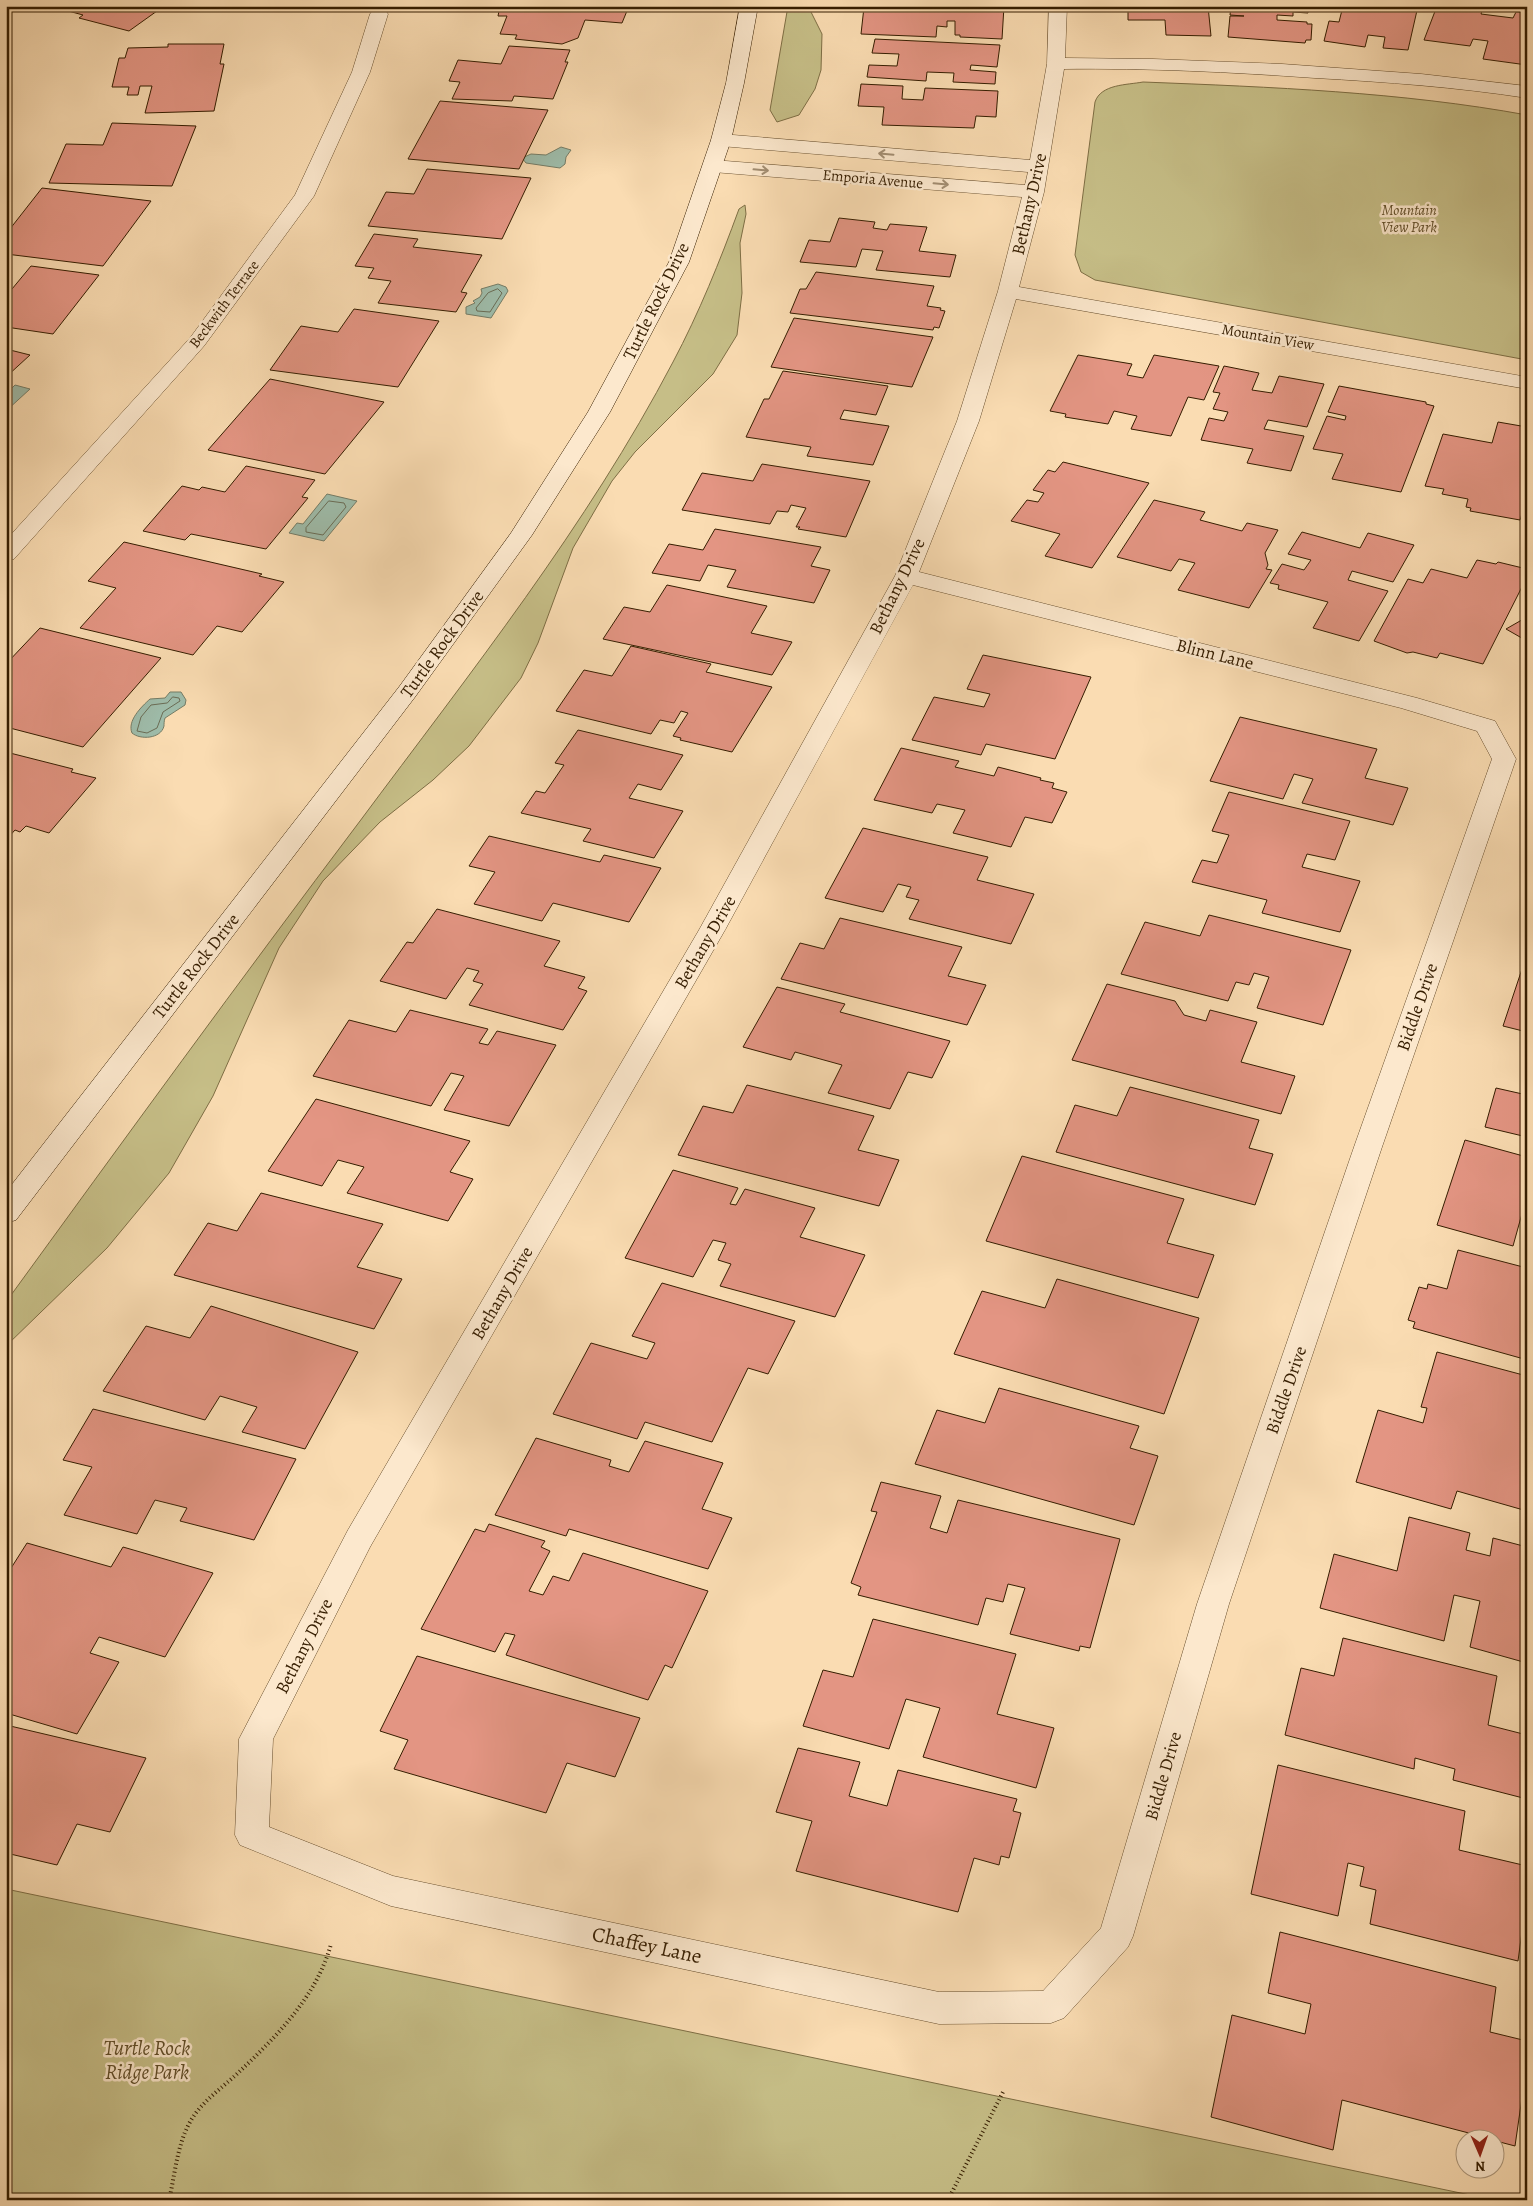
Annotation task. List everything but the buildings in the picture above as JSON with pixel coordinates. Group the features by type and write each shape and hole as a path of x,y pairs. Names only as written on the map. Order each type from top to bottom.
{"street":[{"name":"Turtle Rock Drive","path":"6,1213 407,692 521,535 599,412 679,262 721,140 735,83 749,6"},
{"name":"Bethany Drive","path":"252,1835 256,1738 354,1547 712,930 906,576 968,421 1008,291 1039,166 1056,64 1058,6"},
{"name":"Beckwith Terrace","path":"6,554 197,342 304,196 361,72 379,14"},
{"path":"1056,64 1156,63 1265,68 1371,75 1527,92"},
{"name":"Emporia Avenue","path":"721,140 1039,166"},
{"name":"Emporia Avenue","path":"713,166 1034,192"},
{"name":"Mountain View","path":"1008,291 1527,383"},
{"name":"Blinn Lane","path":"906,576 1400,701 1486,726 1504,759"},
{"name":"Biddle Drive","path":"1051,2007 1116,1936 1213,1604 1368,1147 1504,759"},
{"name":"Chaffey Lane","path":"252,1835 391,1891 939,2008 1051,2007"}],"path":[{"path":"169,2200 188,2123 209,2097 243,2068 296,2013 329,1956 331,1944"},
{"path":"948,2200 1004,2090"}],"green space":[{"path":"788,6 808,6 822,34 821,70 815,89 799,115 777,122 770,110"},
{"name":"Mountain View Park","path":"1143,82 1384,96 1480,107 1527,115 1527,360 1095,280 1081,272 1075,255 1095,102 1103,92 1115,86"},
{"path":"745,205 746,214 740,243 742,293 737,335 713,374 635,452 612,481 573,548 538,643 521,678 469,746 433,780 380,822 323,881 279,948 213,1096 169,1173 107,1248 6,1346 6,1302 226,1001 526,598 603,482 639,423 683,343 709,287 739,209"},
{"name":"Turtle Rock Ridge Park","path":"6,1889 1494,2200 6,2200"}],"water":[{"path":"561,147 571,150 566,157 565,164 560,168 526,163 522,158 531,154 546,155"},
{"path":"498,284 506,287 508,291 491,318 466,314 466,307 475,303 473,301 480,297 481,289"},
{"path":"15,385 30,389 6,411 6,394"},
{"path":"327,494 357,501 324,541 289,533 297,523 303,524"},
{"path":"170,692 181,692 186,700 185,705 165,718 164,726 159,734 150,737 140,737 132,733 131,724 133,719 143,706 150,699 165,698"}]}
